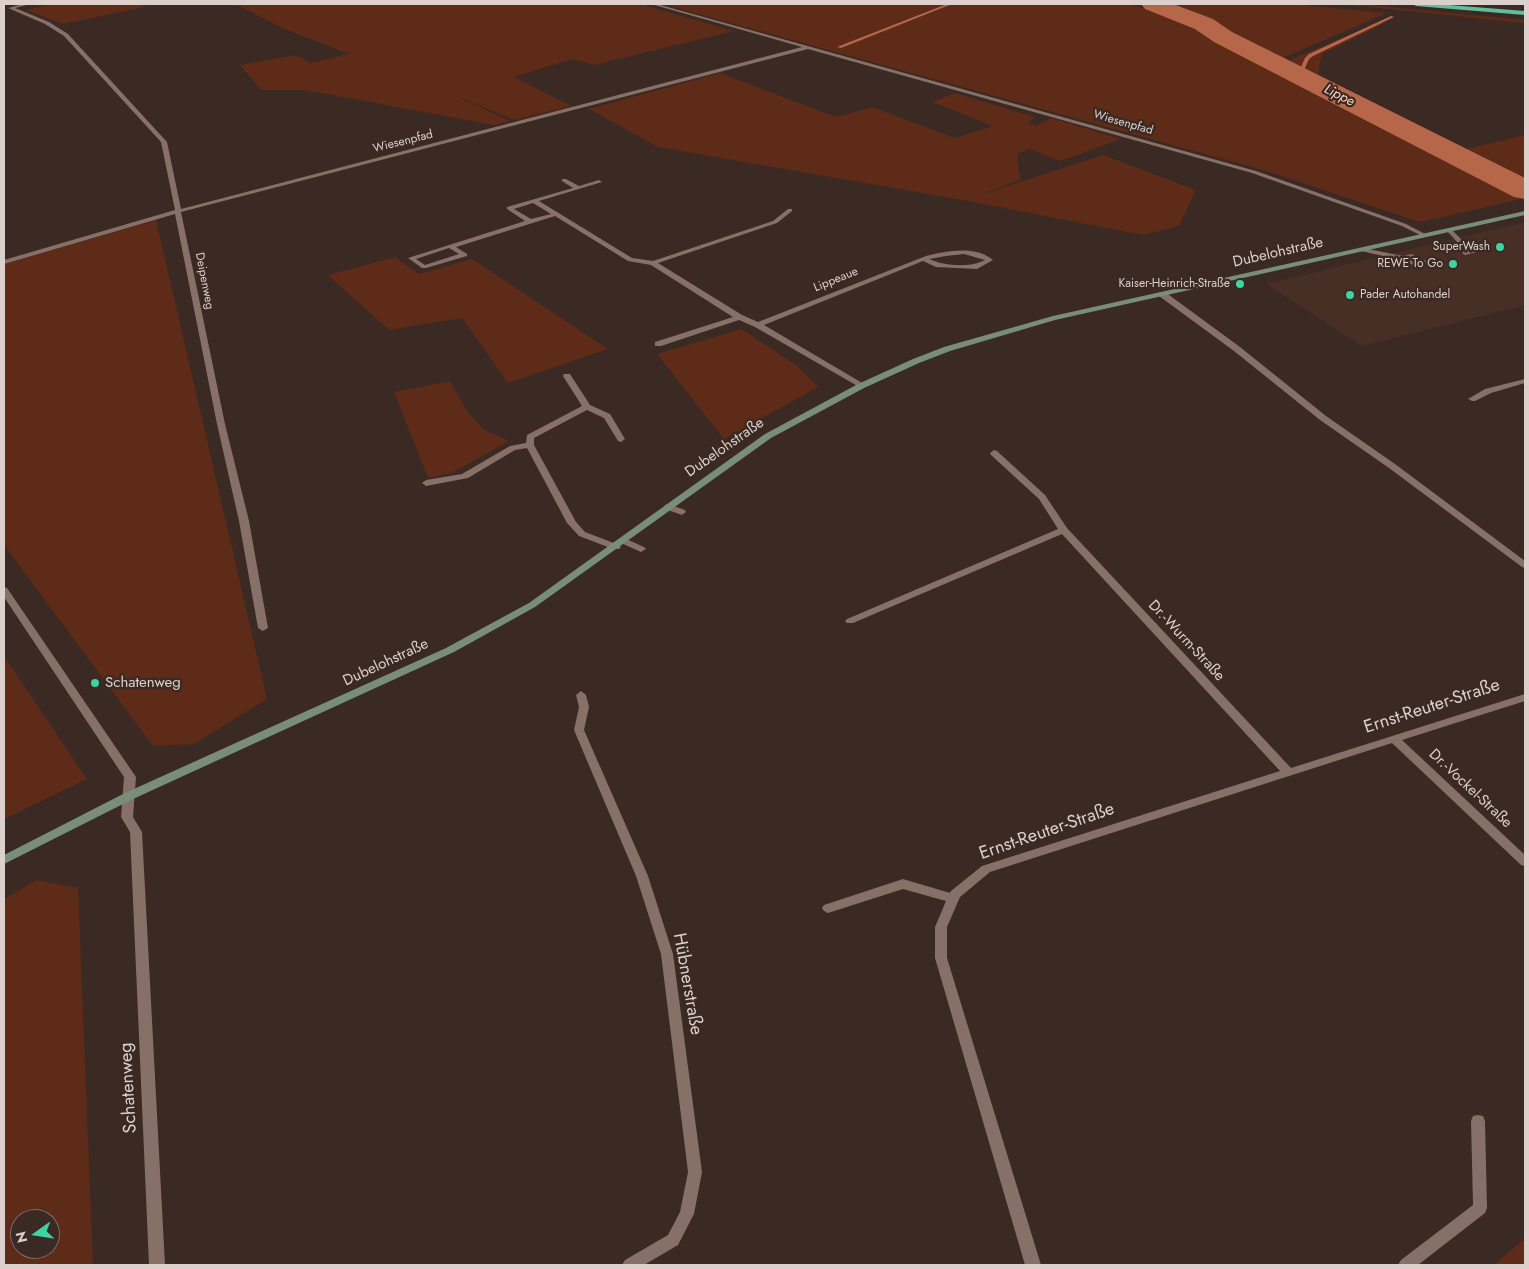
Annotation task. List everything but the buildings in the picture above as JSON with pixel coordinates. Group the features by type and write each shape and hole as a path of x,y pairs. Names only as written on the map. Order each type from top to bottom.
{"highway":[{"path":"1416,4 1525,13"}],"main road":[{"name":"Dubelohstraße","path":"4,860 129,796 450,650 532,604 616,547 668,507 768,436 861,386 947,349 1053,318 1525,213"}],"street":[{"path":"7,8 28,4"},
{"name":"Wiesenpfad","path":"653,4 1254,172 1404,225 1426,236"},
{"name":"Deipenweg","path":"7,8 47,23 66,35 164,142 221,424 244,521 263,628"},
{"name":"Wiesenpfad","path":"4,262 179,211 810,47"},
{"path":"564,180 579,188"},
{"path":"529,221 509,208 599,182"},
{"path":"534,201 630,260 653,264 739,317 758,325 861,386"},
{"path":"653,264 775,222 790,210"},
{"path":"450,246 465,255 424,267 411,258 529,221 556,214"},
{"path":"1449,230 1463,244 1475,251 1465,253"},
{"path":"1454,246 1463,244"},
{"path":"1363,250 1403,258 1416,264 1425,262"},
{"name":"Lippeaue","path":"758,325 923,259 942,253 980,254 990,260 977,267 936,265 923,259"},
{"path":"1403,258 1412,256"},
{"path":"1162,294 1237,349 1323,418 1392,466 1525,565"},
{"path":"658,344 739,317"},
{"path":"567,376 587,407 607,416 621,439"},
{"path":"1472,399 1488,391 1525,381"},
{"path":"587,407 530,438 530,445 572,524 582,534 616,547"},
{"path":"426,483 465,476 513,448 530,445"},
{"name":"Dr.-Wurm-Straße","path":"994,453 1042,498 1063,530 1288,772"},
{"path":"668,507 682,512"},
{"path":"850,621 1063,530"},
{"path":"624,541 641,549"},
{"name":"Schatenweg","path":"4,590 130,776 127,817 136,832 157,1265"},
{"name":"Hübnerstraße","path":"581,695 584,707 579,730 642,876 667,954 695,1172 687,1214 673,1240 630,1265"},
{"name":"Ernst-Reuter-Straße","path":"1034,1265 941,958 941,927 955,894 986,869 1525,697"},
{"name":"Dr.-Vockel-Straße","path":"1394,739 1525,862"},
{"path":"828,908 903,884 953,898"},
{"path":"1406,1265 1480,1208 1478,1121"}],"shaded area":[{"path":"51,4 146,4 144,7 63,24 26,10"},
{"path":"235,4 640,4 734,31 594,65 572,59 514,77 571,106 514,120 451,94 510,121 494,125 305,90 261,90 240,65 296,55 310,63 349,54 282,28"},
{"path":"662,4 1131,4 1188,25 1525,198 1426,221 1416,221 1270,172"},
{"path":"1167,4 1290,4 1387,13 1278,60 1237,39 1217,23"},
{"path":"1338,4 1359,4 1525,20 1525,23"},
{"path":"1380,22 1385,23 1322,54 1318,74 1345,90 1467,149 1525,135 1525,182 1288,64 1292,59"},
{"path":"720,73 836,117 872,107 955,138 993,126 932,102 955,93 1035,117 1029,123 1035,126 1051,118 1121,139 1060,161 1030,149 1017,154 1020,180 980,195 1103,155 1196,190 1179,226 1143,235 963,200 658,147 589,109"},
{"path":"156,220 267,699 194,744 153,746 4,545 4,264"},
{"path":"1525,222 1525,305 1362,346 1266,284"},
{"path":"395,257 419,274 472,259 608,349 508,383 462,318 389,330 328,275"},
{"path":"742,329 797,366 818,387 724,439 657,354"},
{"path":"450,381 467,411 483,429 509,441 452,473 428,478 394,392"},
{"path":"4,656 87,779 4,819"},
{"path":"37,880 78,888 93,1265 4,1265 4,899"},
{"path":"1525,1238 1525,1265 1494,1265"}],"waterway":[{"path":"839,47 950,4"},
{"name":"Lippe","path":"1153,4 1204,24 1223,37 1525,190"},
{"path":"1299,76 1307,58 1311,55 1392,17"}],"place":[{"name":"SuperWash","path":"1500,247"},
{"name":"REWE To Go","path":"1453,264"},
{"name":"Kaiser-Heinrich-Straße","path":"1240,284"},
{"name":"Pader Autohandel","path":"1350,295"},
{"name":"Schatenweg","path":"95,683"}]}
